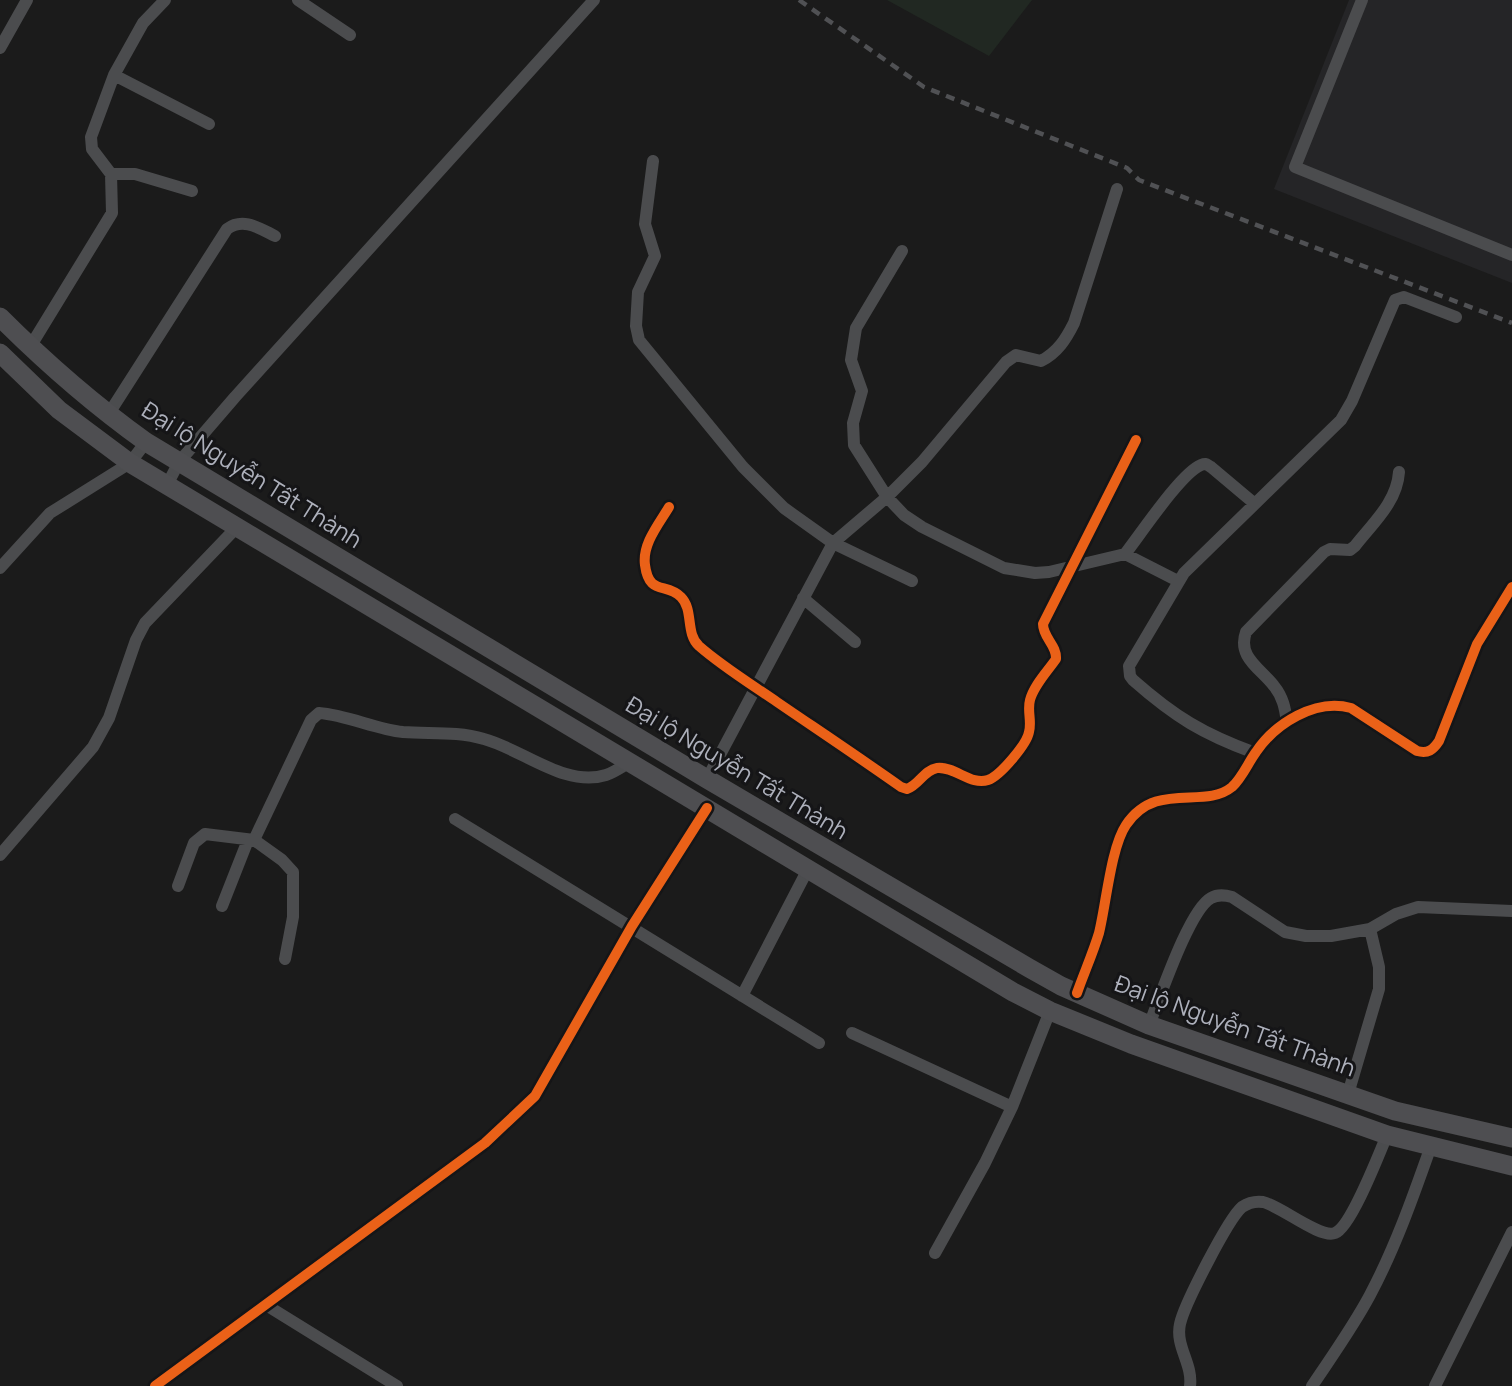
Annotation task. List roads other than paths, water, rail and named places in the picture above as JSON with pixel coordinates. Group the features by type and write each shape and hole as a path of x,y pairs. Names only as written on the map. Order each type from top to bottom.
{"main road":[{"name":"Đại lộ Nguyễn Tất Thành","path":"0,317 108,415 179,463 714,783 1069,989 1149,1025 1395,1111 1512,1138"},
{"path":"0,353 59,410 130,464 1013,992 1049,1011 1131,1044 1387,1135 1512,1166"},
{"path":"707,808 714,783"},
{"path":"1049,1011 1069,989"}],"street":[{"path":"0,48 27,0"},
{"path":"30,347 112,213 111,174 92,149 91,137 114,75 143,23 165,0"},
{"path":"298,0 350,35"},
{"path":"167,485 179,463 235,397 594,0"},
{"path":"1362,0 1295,167 1512,255"},
{"path":"114,75 208,124"},
{"path":"653,161 645,224 655,256 638,292 636,326 639,340 764,489 784,509 833,543 912,581"},
{"path":"111,174 135,174 192,191"},
{"path":"714,783 756,687 833,543 887,497 922,462 1006,362 1016,355 1041,361 1064,342 1074,323 1117,189"},
{"path":"108,415 228,229 234,224 249,224 275,236"},
{"path":"902,250 856,328 851,360 862,391 853,424 854,445 887,497 922,527 1004,568 1035,573 1049,572 1125,554 1178,581"},
{"path":"1255,753 1211,736 1185,722 1130,676 1129,666 1178,581 1341,420 1352,401 1395,300 1404,297 1456,317"},
{"path":"669,507 645,550 647,578 655,587 678,594 684,600 691,632 698,644 756,687 907,789 938,768 946,768 978,781 985,781 993,778 1027,740 1030,699 1056,659 1056,653 1045,637 1043,624 1136,440"},
{"path":"0,568 50,513 130,464 146,442"},
{"path":"1125,554 1178,485 1199,466 1206,464 1211,467 1255,504"},
{"path":"1287,722 1284,702 1275,687 1245,654 1246,632 1324,552 1350,551 1355,546 1391,500 1396,491 1399,472"},
{"path":"0,855 93,747 108,718 136,640 145,623 237,527"},
{"path":"1069,989 1098,935 1115,856 1125,827 1141,809 1167,798 1215,794 1231,788 1273,731 1319,708 1351,708 1417,751 1430,751 1439,741 1477,644 1512,587"},
{"path":"803,598 855,642"},
{"path":"222,906 310,720 319,713 405,732 461,734 484,739 561,772 577,776 595,777 608,774 630,762"},
{"path":"155,1386 485,1143 534,1096 632,926 707,808"},
{"path":"455,819 819,1043"},
{"path":"178,887 194,844 205,834 251,840 282,860 295,876 293,917 285,959"},
{"path":"742,996 808,869"},
{"path":"1149,1025 1196,913 1213,897 1223,894 1232,897 1285,932 1306,936 1331,936 1370,929 1408,909 1418,907 1512,911"},
{"path":"1348,1094 1379,989 1379,967 1370,929"},
{"path":"935,1253 985,1163 1012,1107 1049,1011"},
{"path":"852,1032 1012,1107"},
{"path":"1190,1386 1190,1367 1180,1342 1181,1321 1202,1275 1236,1214 1246,1204 1262,1202 1282,1209 1324,1234 1338,1231 1349,1219 1387,1135"},
{"path":"1312,1386 1356,1319 1381,1272 1409,1209 1431,1146"},
{"path":"1434,1386 1512,1232"},
{"path":"266,1305 397,1386"}],"railway":[{"path":"799,0 924,87 1127,168 1139,180 1512,323"}]}
